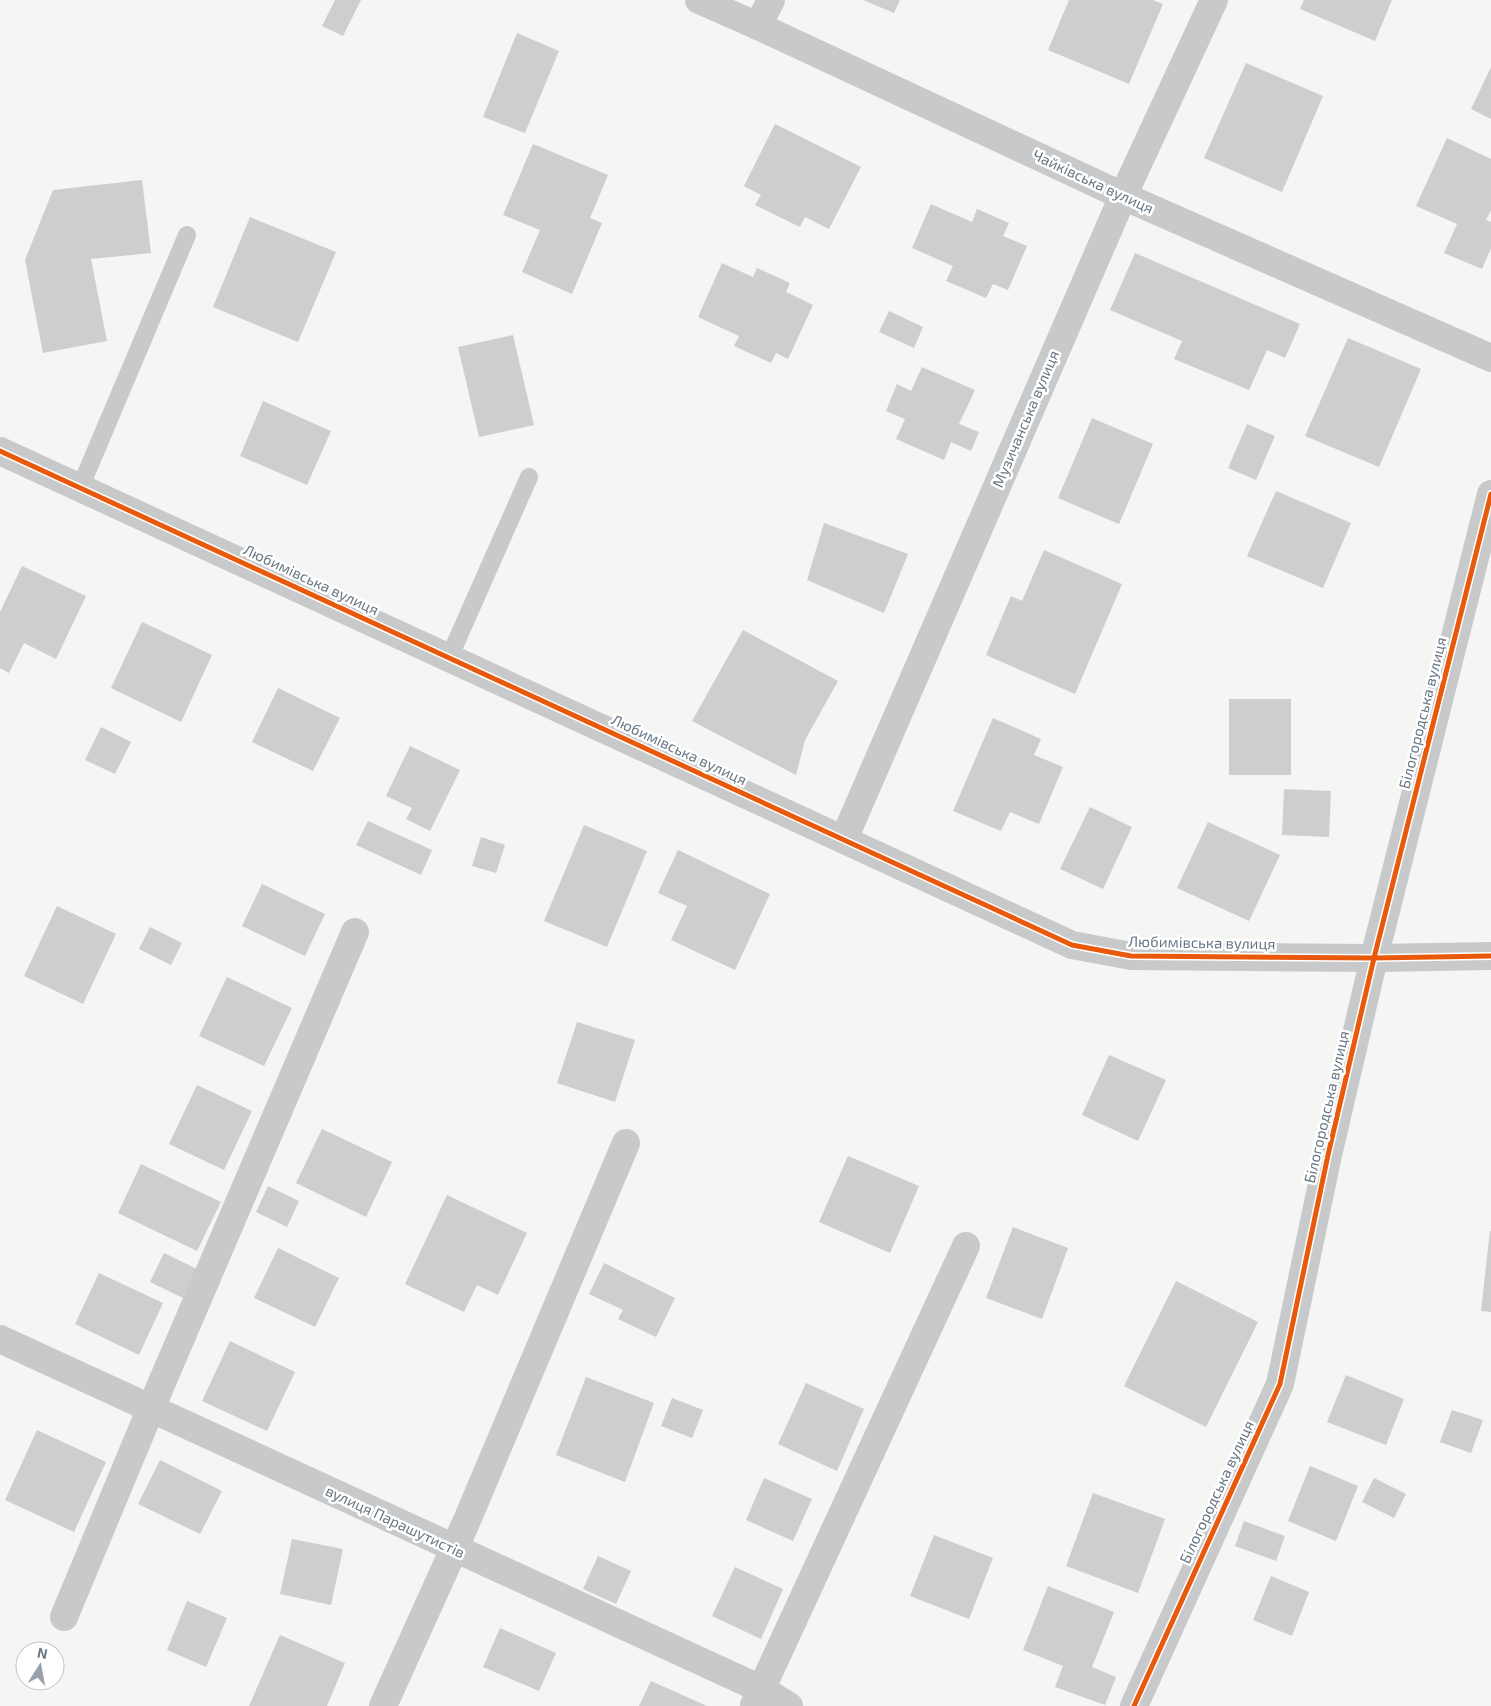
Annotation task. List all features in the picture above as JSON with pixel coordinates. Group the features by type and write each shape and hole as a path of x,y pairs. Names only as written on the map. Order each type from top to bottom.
{"street":[{"name":"Чайківська вулиця","path":"699,0 1123,196 1491,358"},
{"path":"758,26 771,0"},
{"name":"Музичанська вулиця","path":"844,839 1123,196 1214,0"},
{"name":"Любимівська вулиця","path":"0,451 1072,945 1131,956 1374,958 1491,956"},
{"name":"Білогородська вулиця","path":"1134,1706 1280,1384 1328,1155 1374,958 1491,494"},
{"path":"64,1617 151,1408 355,932"},
{"path":"383,1706 454,1549 626,1143"},
{"path":"757,1697 966,1246"},
{"name":"вулиця Парашутистів","path":"0,1339 454,1549 757,1697 789,1706"}],"lane":[{"path":"80,488 187,235"},
{"path":"448,658 529,477"}],"building":[{"path":"335,0 361,0 343,36 322,26"},
{"path":"863,0 900,0 894,13"},
{"path":"1069,0 1153,0 1163,4 1129,84 1048,50"},
{"path":"1304,0 1392,0 1375,41 1300,9"},
{"path":"517,33 559,51 525,133 483,117"},
{"path":"1246,63 1323,96 1282,192 1204,158"},
{"path":"1491,67 1491,119 1471,109"},
{"path":"775,124 861,167 829,229 805,217 800,227 755,205 761,195 744,186"},
{"path":"1447,138 1491,159 1491,210 1486,220 1491,222 1491,248 1482,269 1444,253 1457,224 1416,206"},
{"path":"533,144 608,175 590,218 602,223 572,294 522,272 540,230 503,215"},
{"path":"142,180 151,253 91,259 107,341 43,353 25,260 53,190"},
{"path":"931,204 972,222 977,209 1009,223 1003,236 1027,246 1008,290 993,284 986,298 946,281 953,266 912,248"},
{"path":"250,217 336,252 298,342 213,307"},
{"path":"1135,253 1300,324 1285,358 1267,350 1249,390 1174,359 1182,341 1110,310"},
{"path":"722,263 753,277 757,268 790,283 786,292 813,305 788,359 776,353 771,363 734,346 739,336 698,317"},
{"path":"889,311 923,327 914,348 879,332"},
{"path":"513,335 534,425 479,437 458,347"},
{"path":"1348,338 1421,369 1379,467 1305,436"},
{"path":"922,367 975,390 959,424 979,432 971,451 951,442 944,460 896,439 905,419 886,411 897,384 911,391"},
{"path":"263,401 331,431 307,485 240,456"},
{"path":"1092,418 1153,444 1119,524 1058,498"},
{"path":"1247,424 1275,436 1256,480 1228,468"},
{"path":"1276,491 1351,523 1323,588 1247,556"},
{"path":"824,523 908,554 884,613 807,580"},
{"path":"1044,550 1122,584 1075,694 986,655 1011,596 1022,601"},
{"path":"22,566 86,596 56,659 24,643 9,673 0,668 0,612"},
{"path":"142,622 212,655 181,722 111,688"},
{"path":"743,630 838,681 805,740 796,775 692,721"},
{"path":"278,688 340,718 313,771 252,742"},
{"path":"1229,699 1291,699 1291,775 1229,775"},
{"path":"993,718 1041,739 1034,755 1063,767 1039,824 1010,812 1001,831 953,811"},
{"path":"101,727 131,742 115,774 85,760"},
{"path":"410,746 460,770 430,831 406,819 412,808 386,796"},
{"path":"1284,789 1331,791 1329,837 1282,835"},
{"path":"1090,807 1132,827 1103,889 1060,869"},
{"path":"368,821 432,850 421,875 356,845"},
{"path":"1208,822 1280,855 1249,921 1177,888"},
{"path":"584,825 647,851 607,947 544,921"},
{"path":"481,837 505,845 496,873 472,866"},
{"path":"678,850 770,894 735,970 671,940 687,906 658,893"},
{"path":"262,884 325,914 305,956 242,926"},
{"path":"57,906 116,934 83,1004 24,976"},
{"path":"150,927 182,943 171,965 139,949"},
{"path":"227,977 292,1008 264,1066 199,1036"},
{"path":"577,1022 635,1040 615,1102 557,1083"},
{"path":"1109,1055 1166,1080 1138,1141 1082,1115"},
{"path":"197,1085 252,1111 224,1170 169,1144"},
{"path":"322,1129 392,1162 366,1217 296,1183"},
{"path":"848,1156 919,1186 890,1253 819,1222"},
{"path":"141,1164 221,1202 197,1251 118,1213"},
{"path":"268,1186 299,1201 287,1227 256,1212"},
{"path":"447,1195 527,1233 498,1295 477,1285 464,1312 405,1284"},
{"path":"1013,1227 1068,1248 1042,1319 986,1298"},
{"path":"1491,1231 1491,1312 1481,1311"},
{"path":"278,1248 339,1278 315,1327 254,1298"},
{"path":"164,1253 197,1269 183,1298 150,1282"},
{"path":"604,1263 675,1298 656,1337 618,1319 623,1310 589,1294"},
{"path":"99,1273 163,1303 139,1355 75,1324"},
{"path":"1176,1281 1258,1322 1206,1427 1124,1386"},
{"path":"230,1341 295,1372 267,1431 202,1401"},
{"path":"1346,1375 1404,1399 1386,1445 1327,1422"},
{"path":"586,1377 654,1403 625,1482 556,1455"},
{"path":"806,1383 864,1409 837,1471 778,1444"},
{"path":"672,1398 703,1410 692,1438 661,1426"},
{"path":"1452,1410 1483,1420 1471,1453 1440,1442"},
{"path":"37,1430 106,1462 74,1532 5,1500"},
{"path":"160,1460 222,1491 200,1534 138,1504"},
{"path":"1310,1466 1358,1486 1336,1541 1288,1521"},
{"path":"764,1478 812,1499 793,1541 746,1520"},
{"path":"1374,1478 1406,1494 1394,1518 1362,1502"},
{"path":"1093,1493 1165,1519 1138,1593 1066,1566"},
{"path":"1244,1521 1285,1536 1276,1561 1235,1546"},
{"path":"934,1535 993,1558 969,1619 910,1596"},
{"path":"292,1539 343,1549 331,1605 280,1594"},
{"path":"598,1556 631,1571 616,1604 583,1589"},
{"path":"735,1567 783,1589 761,1639 712,1616"},
{"path":"1271,1576 1309,1592 1292,1636 1253,1620"},
{"path":"1048,1586 1114,1612 1092,1667 1116,1677 1105,1705 1055,1687 1063,1666 1023,1650"},
{"path":"187,1601 227,1618 206,1667 167,1650"},
{"path":"500,1628 556,1653 539,1691 483,1667"},
{"path":"280,1635 345,1663 327,1706 249,1706"},
{"path":"651,1681 707,1706 639,1706"}],"cycle path":[{"path":"0,451 1072,945 1131,956 1374,958 1491,956"},
{"path":"1134,1706 1280,1384 1328,1155 1374,958 1491,494"}]}
